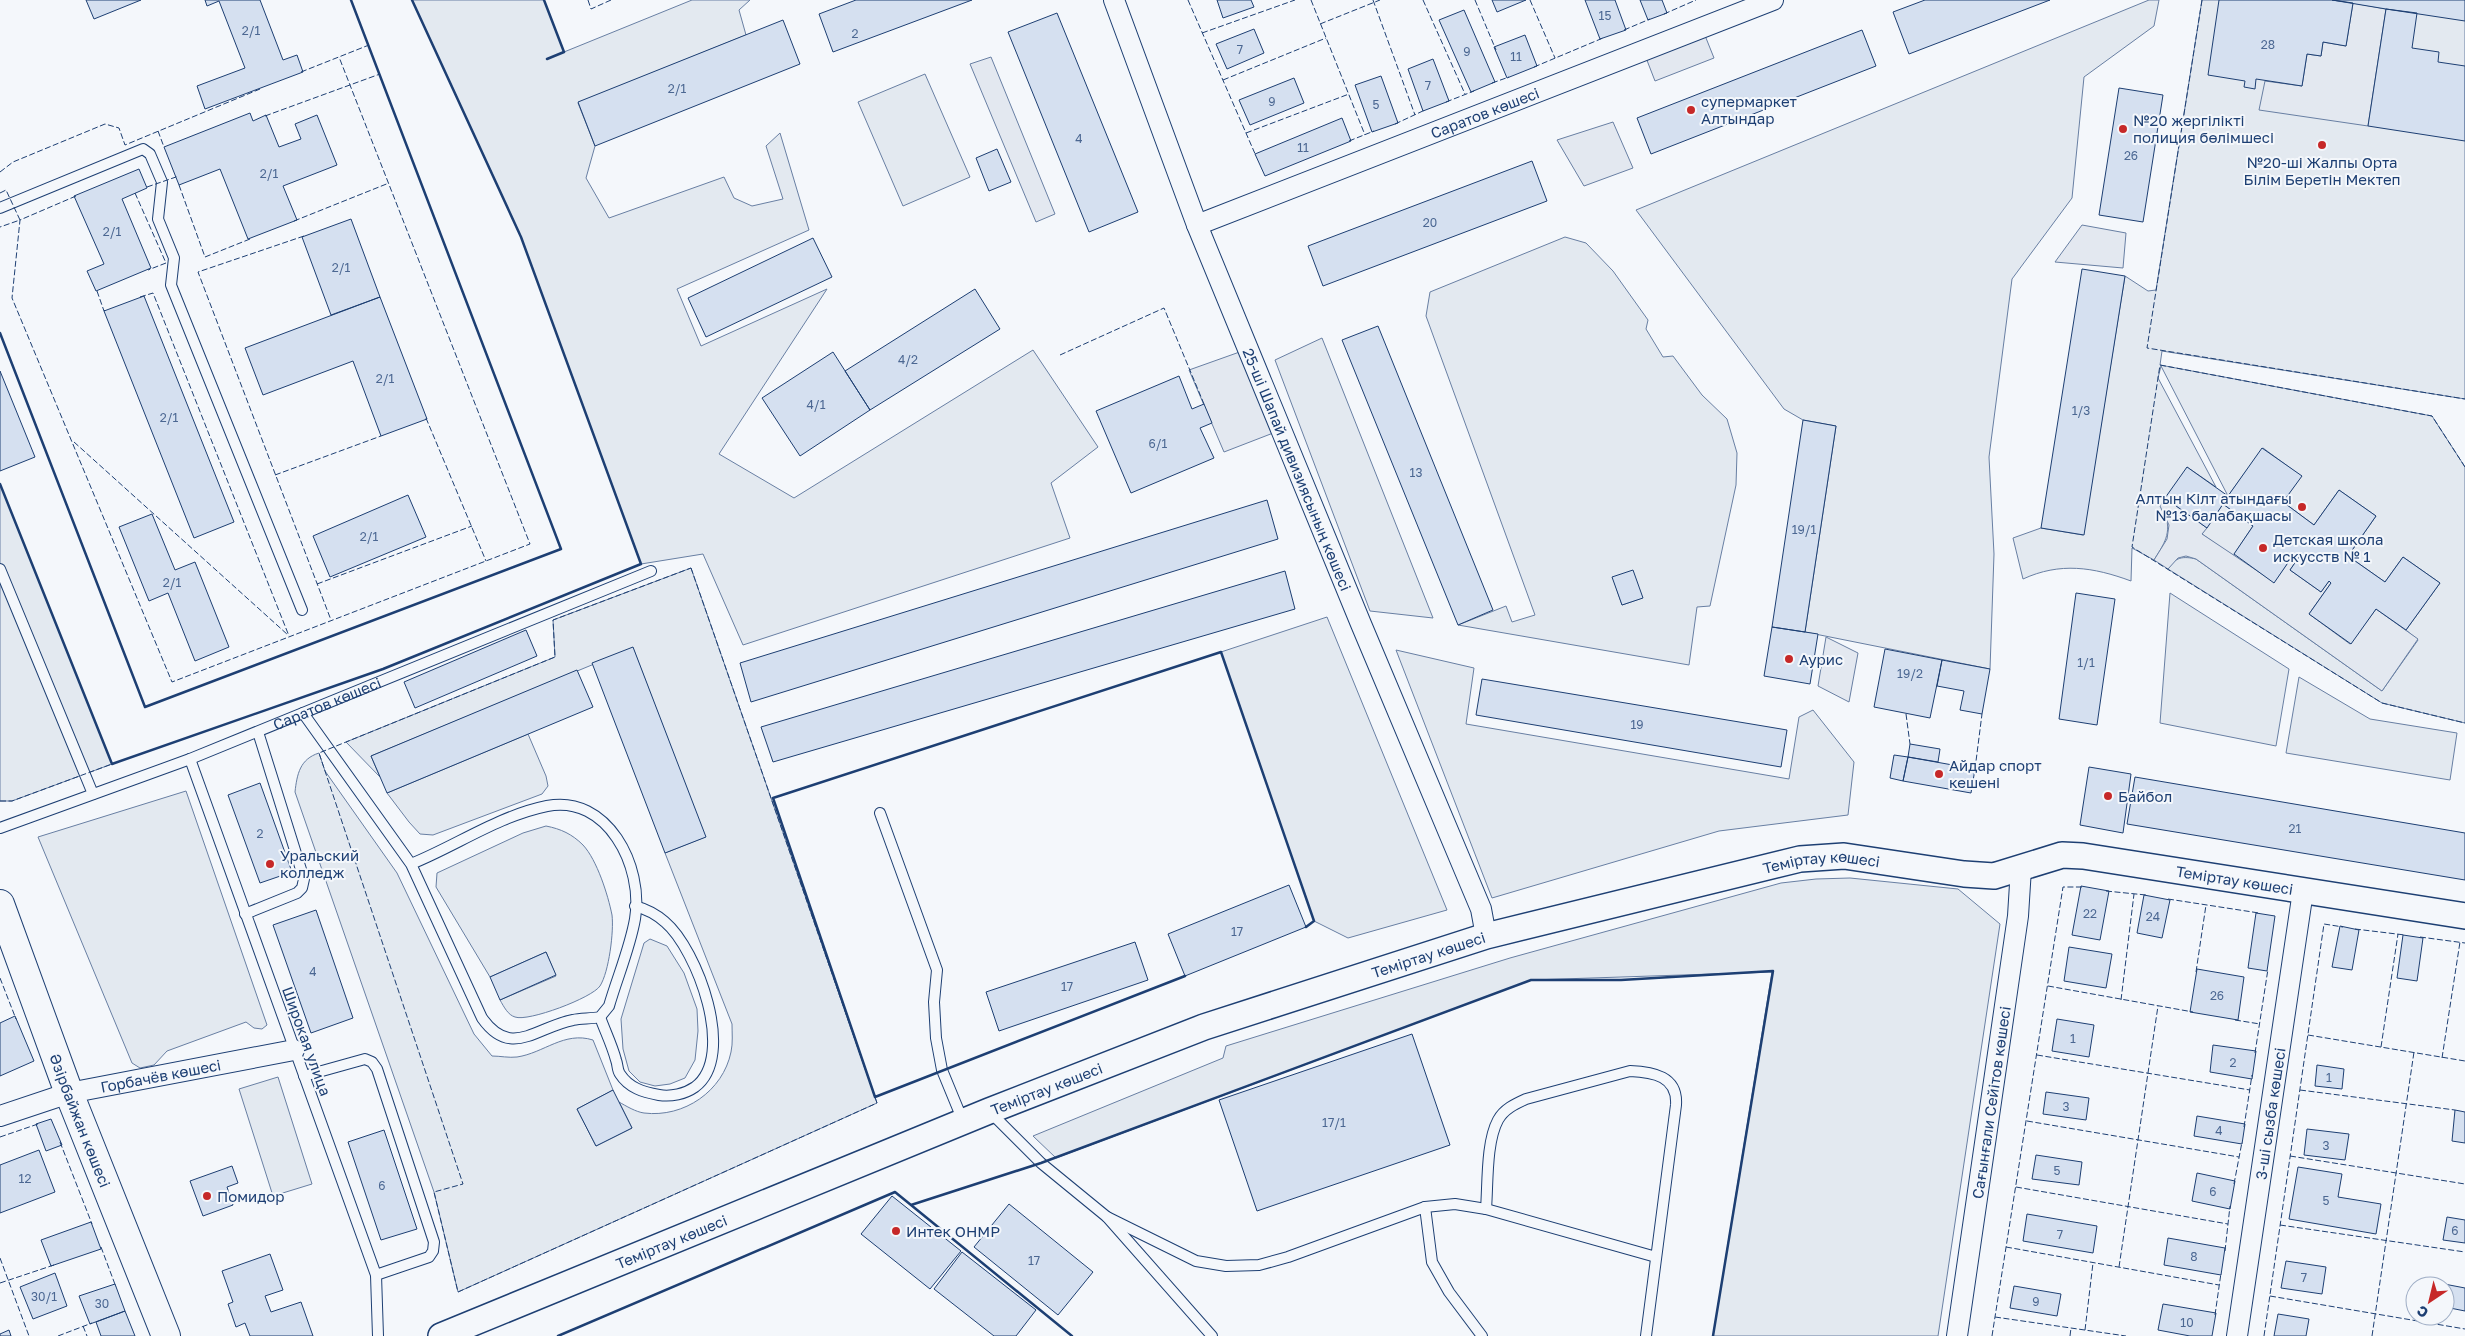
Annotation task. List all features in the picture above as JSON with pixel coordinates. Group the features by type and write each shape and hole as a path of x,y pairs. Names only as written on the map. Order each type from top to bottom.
{"main road":[{"name":"Әзірбайжан көшесі","path":"0,904 69,1093 166,1336"}],"street":[{"name":"25-ші Шапай дивизиясының көшесі","path":"1114,0 1197,225 1364,634 1481,909 1486,936"},
{"name":"Саратов көшесі","path":"1197,225 1774,0"},
{"name":"Теміртау көшесі","path":"441,1336 990,1111 1204,1027 1486,936 1800,859 1844,856 1979,876 1994,876 2062,855 2083,856 2465,916"},
{"name":"Сағынғали Сейітов көшесі","path":"1957,1336 2018,916 2020,868"},
{"name":"3-ші сызба көшесі","path":"2237,1336 2302,891"},
{"name":"Горбачёв көшесі","path":"0,1116 69,1093 294,1050"}],"lane":[{"path":"0,208 143,150 150,154 162,182 158,219 174,258 171,285 302,610"},
{"path":"0,569 92,794"},
{"name":"Саратов көшесі","path":"0,828 190,759 651,571"},
{"path":"303,713 411,864 482,1018 491,1031 508,1039 526,1037 573,1020 600,1017 609,1006 635,918 635,892 629,860 618,840 605,824 589,810 569,804 546,806 501,820 444,851 411,864"},
{"path":"245,914 297,893 302,888 304,879 258,732"},
{"name":"Широкая улица","path":"190,759 376,1275 378,1336"},
{"path":"880,814 937,970 934,1002 936,1038 942,1070 963,1122"},
{"path":"600,1017 616,1061 618,1072 633,1087 640,1091 665,1096 686,1093 701,1082 709,1064 713,1042 711,1015 703,984 688,953 666,922 649,910 635,906"},
{"path":"304,1076 365,1059 372,1062 377,1069 434,1242 433,1251 429,1257 376,1275"},
{"path":"1486,1209 1492,1135 1499,1119 1510,1106 1526,1099 1630,1071 1646,1071 1672,1084 1677,1094 1646,1336"},
{"path":"990,1111 1041,1164 1107,1217 1212,1336"},
{"path":"1107,1217 1162,1246 1196,1260 1226,1266 1259,1264 1288,1257 1425,1207 1455,1204 1486,1209 1656,1257"},
{"path":"1425,1207 1432,1262 1449,1292 1482,1336"}],"shaded area":[{"path":"412,0 544,0 564,52 692,0 750,0 739,10 746,35 578,103 595,146 586,178 609,218 724,177 734,198 752,206 783,199 766,146 780,133 809,230 677,289 701,346 827,289 719,454 794,498 1033,350 1098,447 1051,483 1070,538 743,645 703,554 641,564 521,237"},
{"path":"2149,0 2159,0 2154,26 2084,77 2072,198 2012,279 1989,457 1994,554 1990,669 1805,632 1836,426 1803,420 1784,409 1636,210"},
{"name":"№20-ші Жалпы Орта Білім Беретін Мектеп","path":"2202,0 2465,0 2465,399 2162,351 2160,365 2432,416 2465,467 2465,723 2382,703 2168,569 2180,558 2196,559 2382,691 2418,640 2406,630 2440,583 2403,557 2385,582 2348,556 2376,516 2339,490 2314,525 2283,502 2301,476 2263,448 2228,496 2161,366 2158,378 2216,487 2187,467 2165,514 2168,527 2166,538 2154,560 2132,548 2131,581 2103,572 2077,568 2050,570 2023,579 2013,538 2041,528 2083,535 2125,276 2148,291 2156,290"},
{"path":"2353,3 2386,9 2368,126 2259,110 2265,81 2302,86 2307,54 2321,56 2323,42 2346,46"},
{"path":"1702,28 1714,58 1655,81 1643,50"},
{"path":"991,57 1055,214 1036,222 970,64"},
{"path":"925,74 970,177 903,206 858,102"},
{"path":"1613,122 1633,168 1584,186 1557,140"},
{"path":"2082,225 2126,233 2123,268 2055,262"},
{"path":"1565,237 1586,243 1613,271 1648,320 1646,329 1663,357 1673,356 1702,395 1727,419 1737,453 1736,485 1710,606 1697,607 1689,665 1458,625 1506,606 1512,622 1535,615 1426,316 1430,292","holes":["1613,578 1642,598 1622,605"]},
{"path":"1322,338 1433,618 1370,611 1275,360"},
{"path":"1248,349 1281,430 1224,452 1189,370"},
{"path":"0,484 112,764 12,801 0,801"},
{"path":"2165,498 2207,528 2202,534 2274,582 2294,554 2299,557 2290,570 2321,592 2329,581 2331,583 2309,614 2350,644 2376,609 2418,639 2382,691 2196,559 2186,556 2178,558 2168,569 2154,560 2167,539 2169,525 2160,506"},
{"path":"2223,504 2253,526 2233,556 2202,534"},
{"path":"691,568 877,1103 458,1292 434,1192 295,792 298,773 308,759 319,753 325,771 397,873 474,1034 492,1056 517,1057 527,1055 563,1040 573,1038 593,1040 613,1090 577,1109 596,1146 632,1128 619,1102 644,1113 673,1111 687,1106 711,1090 720,1079 727,1066 732,1049 732,1024 665,853 705,837 633,648 371,756 380,777 346,742 555,657 553,620"},
{"path":"2170,593 2289,669 2276,746 2160,723"},
{"path":"1327,617 1447,910 1348,938 1314,921 1221,652"},
{"path":"1826,637 1858,653 1849,702 1818,686"},
{"path":"1396,650 1474,668 1466,724 1789,779 1799,717 1813,710 1854,762 1848,815 1719,831 1492,898"},
{"path":"2299,677 2370,719 2457,733 2450,780 2286,753"},
{"path":"528,734 546,776 548,786 542,794 433,835 420,834 387,793"},
{"path":"186,791 267,1025 262,1029 254,1028 246,1022 167,1051 154,1065 140,1068 132,1063 38,837"},
{"path":"546,826 561,830 575,838 583,845 593,859 605,888 612,915 610,951 603,980 595,991 545,1013 522,1018 515,1017 508,1013 500,1000 556,976 546,952 490,977 436,887 437,873 523,833"},
{"path":"1850,878 1958,889 2000,924 1938,1336 1713,1336 1772,972 1531,980 1056,1158 1033,1136 1223,1058 1226,1046 1510,958 1781,883"},
{"path":"650,939 667,946 684,973 697,1009 698,1031 695,1060 685,1078 670,1084 655,1086 640,1082 629,1071 623,1049 621,1019 644,943"},
{"path":"278,1077 312,1184 273,1196 239,1089"}],"building":[{"path":"86,0 141,0 94,19"},
{"path":"205,0 260,0 283,60 297,55 303,72 205,109 197,86 245,68 219,1 207,6"},
{"path":"856,0 972,0 833,52 819,14"},
{"path":"1217,0 1251,0 1254,7 1223,18"},
{"path":"1492,0 1526,0 1497,12"},
{"path":"1585,0 1615,0 1626,30 1600,39"},
{"path":"1640,0 1662,0 1667,13 1648,20"},
{"path":"1925,0 2050,0 1909,54 1893,12"},
{"path":"2219,0 2332,0 2353,3 2346,46 2323,42 2321,56 2307,54 2302,86 2256,79 2255,89 2244,87 2245,81 2208,75"},
{"path":"2332,0 2465,0 2465,21 2386,9"},
{"path":"2386,9 2417,13 2412,48 2439,52 2438,62 2465,66 2465,141 2368,126"},
{"path":"1464,10 1495,82 1471,92 1439,20"},
{"path":"1057,13 1138,212 1089,232 1008,32"},
{"path":"783,20 800,64 595,146 578,102"},
{"path":"1254,29 1264,53 1227,69 1216,44"},
{"path":"1862,30 1876,66 1651,154 1637,118"},
{"path":"1525,35 1537,66 1507,78 1494,47"},
{"path":"1433,59 1449,101 1423,111 1408,69"},
{"path":"1381,76 1398,123 1372,132 1355,85"},
{"path":"1294,78 1304,103 1250,125 1239,100"},
{"path":"2119,88 2163,95 2143,222 2099,215"},
{"path":"250,113 253,121 266,115 279,147 301,139 295,124 317,115 337,165 283,186 297,220 248,239 220,169 179,185 164,147"},
{"path":"1342,118 1351,141 1265,176 1255,154"},
{"path":"997,149 1011,182 989,191 976,158"},
{"path":"1532,161 1547,201 1323,286 1308,246"},
{"path":"139,169 147,188 122,199 151,268 96,291 87,271 104,264 74,196"},
{"path":"351,219 380,297 331,315 302,237"},
{"path":"813,238 832,277 706,337 688,298"},
{"path":"2082,269 2125,276 2084,535 2041,528"},
{"path":"975,289 1000,329 870,410 845,371"},
{"path":"144,296 234,522 194,538 104,311"},
{"path":"380,297 427,419 381,436 353,361 263,395 245,348"},
{"path":"1378,326 1493,610 1458,625 1342,340"},
{"path":"833,352 870,410 800,456 762,398"},
{"path":"0,371 35,457 0,471"},
{"path":"1179,376 1192,409 1204,404 1212,423 1200,428 1214,458 1131,493 1096,411"},
{"path":"1803,420 1836,426 1805,632 1772,627"},
{"path":"2262,448 2302,476 2283,502 2314,525 2339,490 2376,516 2348,556 2385,582 2403,557 2440,583 2406,630 2376,609 2351,644 2309,614 2331,583 2329,581 2321,592 2290,570 2299,557 2294,554 2274,583 2234,554 2253,526 2223,504 2207,528 2165,498 2187,467 2228,496"},
{"path":"408,495 426,537 330,577 313,536"},
{"path":"1267,500 1278,539 751,702 740,663"},
{"path":"152,514 175,570 195,562 229,647 195,661 168,593 149,601 119,527"},
{"path":"1633,570 1643,598 1622,605 1612,577"},
{"path":"1285,571 1295,609 773,762 761,727"},
{"path":"2076,593 2115,599 2097,725 2059,719"},
{"path":"1772,627 1818,634 1810,684 1764,676"},
{"path":"526,630 537,656 415,708 404,682"},
{"path":"633,647 706,837 665,853 592,663"},
{"path":"1885,649 1942,660 1930,718 1874,707"},
{"path":"1942,660 1990,669 1982,714 1960,710 1964,691 1937,686"},
{"path":"577,670 593,707 387,793 371,756"},
{"path":"1482,679 1787,730 1781,767 1476,715"},
{"path":"1910,744 1940,749 1938,762 1908,757"},
{"path":"1894,755 1908,757 1903,781 1890,778"},
{"path":"1908,757 1975,769 1971,793 1903,781"},
{"path":"2089,767 2131,774 2123,833 2080,825"},
{"path":"2135,777 2465,833 2465,880 2127,824"},
{"path":"260,783 292,872 260,883 228,795"},
{"path":"1289,885 1306,927 1185,976 1168,934"},
{"path":"2081,886 2109,891 2100,940 2072,935"},
{"path":"2144,895 2170,900 2162,938 2137,933"},
{"path":"316,910 353,1018 311,1033 273,925"},
{"path":"2256,913 2275,916 2267,971 2248,968"},
{"path":"2340,926 2359,930 2352,970 2332,967"},
{"path":"2403,935 2423,938 2417,981 2397,978"},
{"path":"1135,942 1148,980 999,1031 986,992"},
{"path":"2069,947 2112,954 2106,988 2064,981"},
{"path":"546,952 556,975 500,1000 490,977"},
{"path":"2197,969 2244,977 2238,1020 2190,1012"},
{"path":"15,1016 34,1061 0,1076 0,1023"},
{"path":"2057,1019 2094,1025 2089,1057 2052,1051"},
{"path":"1412,1034 1450,1145 1257,1211 1219,1100"},
{"path":"2213,1045 2256,1051 2252,1079 2210,1072"},
{"path":"2317,1065 2344,1069 2342,1089 2315,1086"},
{"path":"613,1090 632,1128 596,1146 577,1109"},
{"path":"2046,1092 2089,1098 2086,1120 2043,1114"},
{"path":"2455,1110 2465,1112 2465,1143 2452,1141"},
{"path":"2197,1116 2245,1124 2242,1144 2194,1136"},
{"path":"51,1119 62,1145 46,1151 36,1124"},
{"path":"2307,1129 2349,1134 2345,1160 2304,1155"},
{"path":"384,1130 417,1229 381,1240 348,1142"},
{"path":"39,1150 55,1192 0,1213 0,1165"},
{"path":"2036,1155 2082,1162 2079,1185 2032,1179"},
{"path":"232,1166 238,1183 227,1187 233,1205 203,1216 190,1181"},
{"path":"2298,1167 2342,1174 2338,1197 2381,1204 2376,1234 2289,1219"},
{"path":"2197,1173 2235,1181 2230,1209 2192,1201"},
{"path":"892,1196 961,1251 930,1289 861,1234"},
{"path":"1009,1204 1093,1272 1058,1315 974,1247"},
{"path":"2027,1214 2097,1226 2093,1253 2023,1241"},
{"path":"2447,1217 2465,1220 2465,1243 2443,1240"},
{"path":"91,1222 101,1249 51,1266 41,1240"},
{"path":"2168,1238 2225,1248 2221,1275 2164,1265"},
{"path":"962,1252 1036,1310 1016,1336 994,1336 934,1289"},
{"path":"270,1254 283,1290 265,1296 271,1312 301,1302 313,1336 250,1336 245,1323 236,1327 228,1304 233,1302 222,1271"},
{"path":"2286,1261 2326,1267 2322,1294 2281,1288"},
{"path":"55,1273 67,1306 33,1319 20,1287"},
{"path":"115,1284 125,1311 90,1324 79,1296"},
{"path":"2014,1286 2061,1294 2057,1316 2010,1308"},
{"path":"2455,1286 2465,1288 2465,1311 2455,1309"},
{"path":"2163,1304 2216,1313 2212,1336 2190,1336 2158,1330"},
{"path":"125,1311 135,1336 101,1336 96,1322"},
{"path":"2278,1314 2309,1319 2306,1336 2274,1336"},
{"path":"9,1330 11,1336 0,1336 0,1334"}],"fence":[{"path":"588,0 591,9 611,0"},
{"path":"1188,0 1256,156"},
{"path":"1202,33 1295,0"},
{"path":"1311,0 1365,135"},
{"path":"1373,0 1415,115"},
{"path":"1320,24 1380,0"},
{"path":"1423,0 1465,94"},
{"path":"1475,0 1496,50"},
{"path":"1530,0 1555,58"},
{"path":"1664,14 1696,0"},
{"path":"2202,0 2147,348 2465,399"},
{"path":"1624,30 1650,19"},
{"path":"1223,80 1326,38"},
{"path":"1534,67 1603,38"},
{"path":"301,72 369,45"},
{"path":"76,196 20,220 12,298 172,682 530,544 339,57"},
{"path":"265,116 380,74"},
{"path":"1492,83 1509,77"},
{"path":"0,172 13,162 105,124 119,128 125,145 260,89"},
{"path":"1446,102 1474,91"},
{"path":"1246,133 1349,94"},
{"path":"1395,124 1425,110"},
{"path":"158,131 164,147"},
{"path":"1349,141 1374,131"},
{"path":"147,187 176,177 175,174"},
{"path":"294,221 389,183"},
{"path":"179,185 205,257 250,239"},
{"path":"0,193 6,190 20,220 0,227"},
{"path":"135,193 166,263 148,270"},
{"path":"304,236 198,272 331,620"},
{"path":"97,291 105,310"},
{"path":"140,297 153,293 289,636"},
{"path":"1060,355 1164,308 1204,404"},
{"path":"2465,467 2432,416 2160,365 2132,547 2382,703 2465,723"},
{"path":"426,418 486,561"},
{"path":"275,475 381,436"},
{"path":"74,442 288,635"},
{"path":"317,584 472,526"},
{"path":"691,568 877,1103 458,1292 434,1192 463,1184 319,753 555,657 553,620 691,568"},
{"path":"1906,714 1910,744"},
{"path":"1975,769 1982,714"},
{"path":"0,801 12,801 112,764"},
{"path":"1992,1336 2063,887 2084,887"},
{"path":"2106,891 2146,895"},
{"path":"2121,1000 2134,894"},
{"path":"2168,899 2259,913"},
{"path":"2196,972 2206,905"},
{"path":"2264,1336 2324,924 2343,927"},
{"path":"2355,929 2405,935"},
{"path":"2381,1047 2398,934"},
{"path":"2420,937 2465,943"},
{"path":"2442,1058 2460,942"},
{"path":"2255,1053 2268,969"},
{"path":"0,978 16,1019"},
{"path":"2048,986 2193,1012"},
{"path":"2119,1267 2158,1006"},
{"path":"2235,1020 2260,1024"},
{"path":"2308,1035 2465,1061"},
{"path":"2372,1336 2414,1052"},
{"path":"2037,1055 2250,1090"},
{"path":"2244,1127 2252,1075"},
{"path":"2300,1090 2455,1110"},
{"path":"2027,1121 2239,1157"},
{"path":"0,1137 38,1124"},
{"path":"60,1142 92,1224"},
{"path":"2234,1184 2242,1142"},
{"path":"2290,1156 2465,1184"},
{"path":"2016,1187 2228,1224"},
{"path":"2225,1251 2230,1206"},
{"path":"2280,1225 2465,1252"},
{"path":"101,1247 116,1287"},
{"path":"2006,1247 2219,1285"},
{"path":"0,1258 29,1336"},
{"path":"2085,1330 2093,1263"},
{"path":"0,1283 54,1265"},
{"path":"2215,1315 2221,1273"},
{"path":"2270,1296 2465,1329"},
{"path":"1995,1317 2126,1336"},
{"path":"58,1336 92,1323"},
{"path":"83,1326 87,1336"},
{"path":"2070,1336 2071,1328"}],"wall":[{"path":"0,333 145,707 561,549 351,0"},
{"path":"0,484 112,764 383,669 641,564 521,237 412,0"},
{"path":"544,0 564,52 547,59"},
{"path":"1185,976 875,1097 773,798 1221,652 1314,921 1306,927"},
{"path":"1072,1336 911,1205 1041,1163 1531,980 1621,980 1773,971 1713,1336"},
{"path":"558,1336 895,1192 911,1205"}],"place":[{"name":"супермаркет Алтындар","path":"1691,110"},
{"name":"№20 жергілікті полиция бөлімшесі","path":"2123,129"},
{"name":"№20-ші Жалпы Орта Білім Беретін Мектеп","path":"2322,145"},
{"name":"Алтын Кілт атындағы №13 балабақшасы","path":"2302,507"},
{"name":"Детская школа искусств № 1","path":"2263,548"},
{"name":"Аурис","path":"1789,659"},
{"name":"Айдар спорт кешені","path":"1939,774"},
{"name":"Байбол","path":"2108,796"},
{"name":"Уральский колледж","path":"270,864"},
{"name":"Помидор","path":"207,1196"},
{"name":"Интек ОНМР","path":"896,1231"}]}
